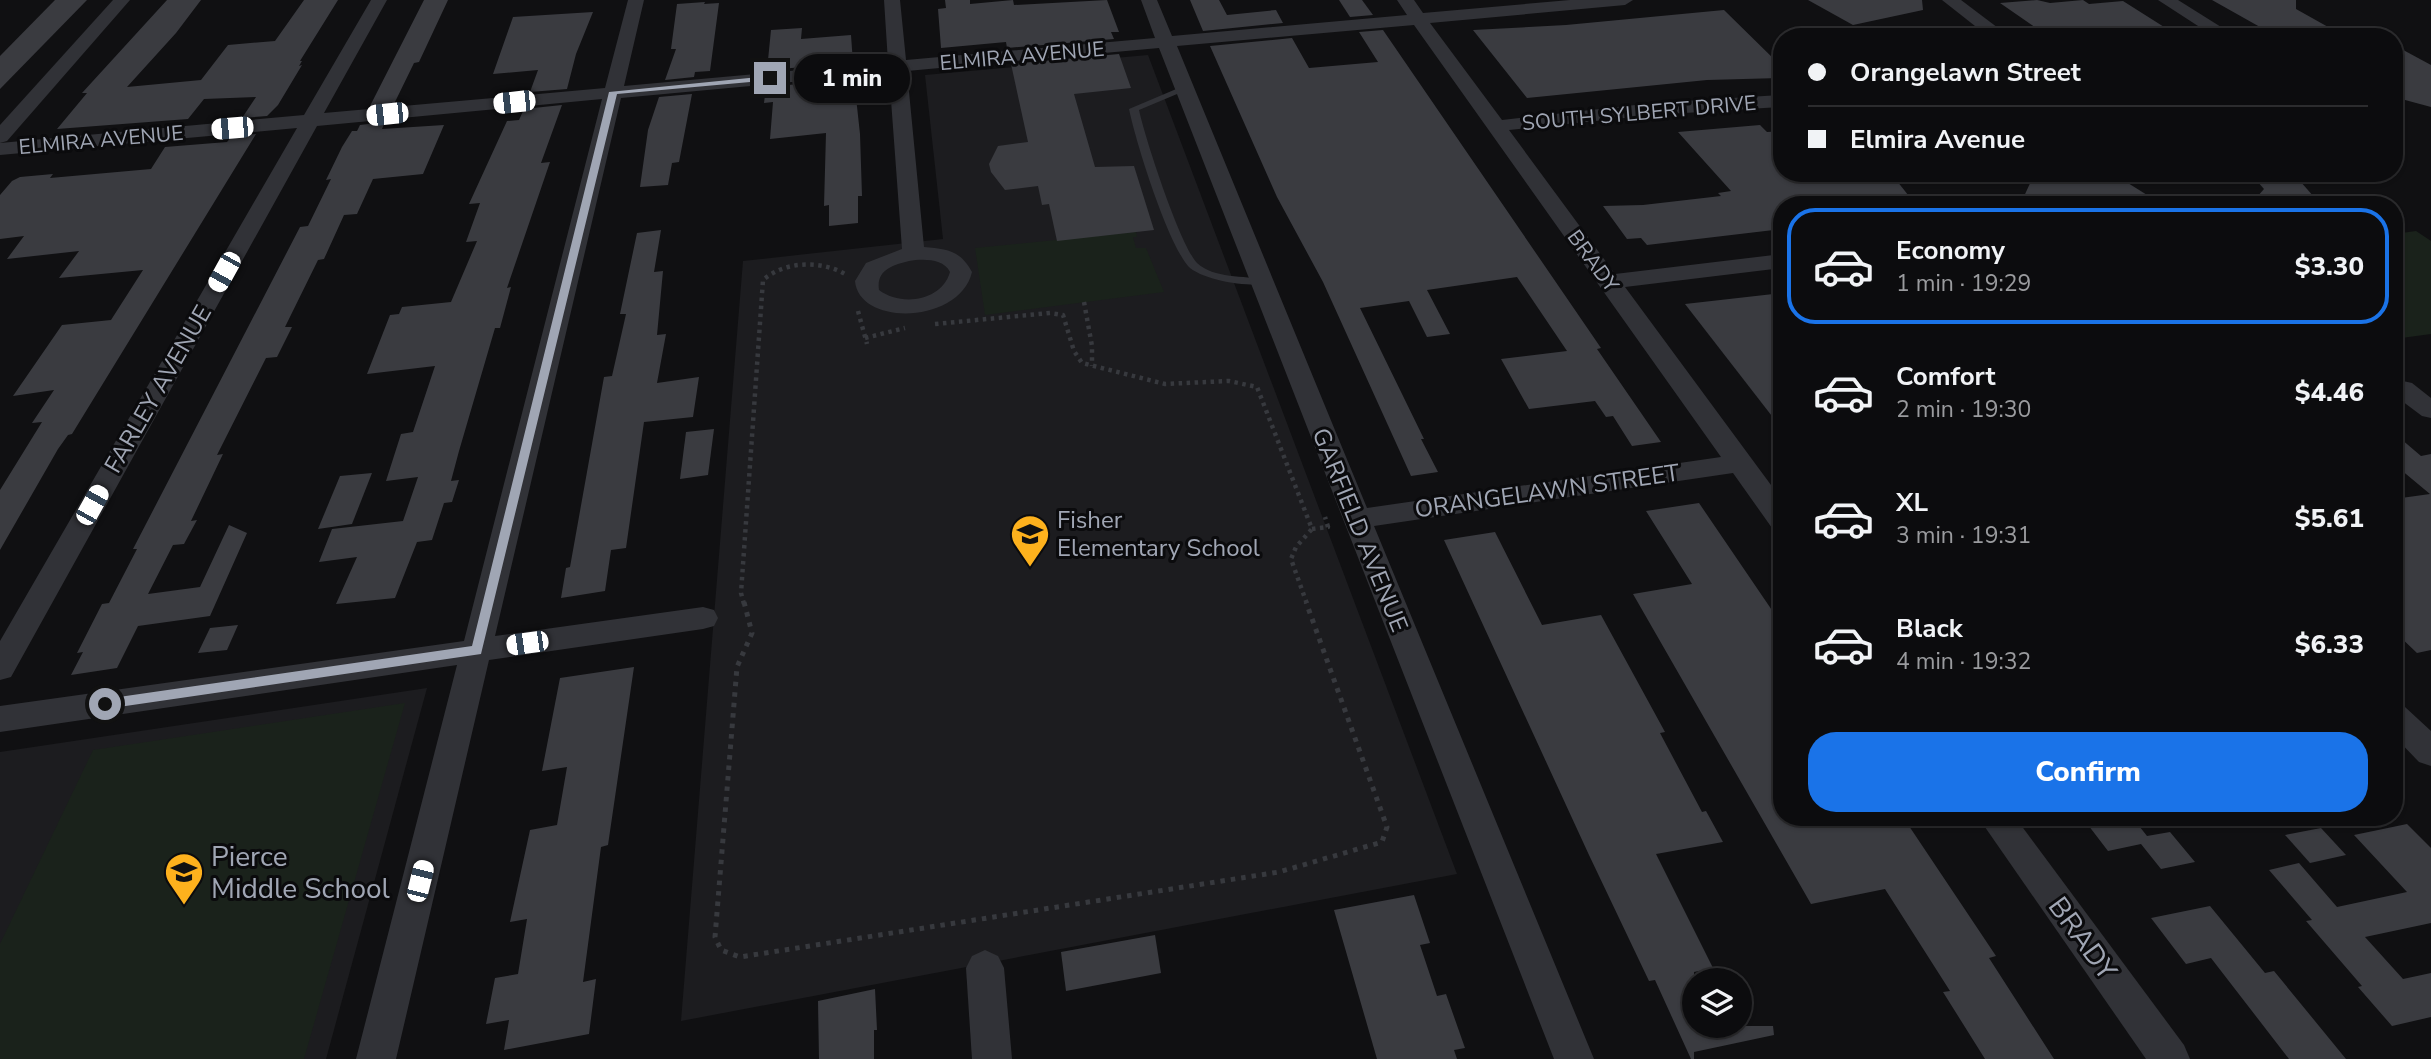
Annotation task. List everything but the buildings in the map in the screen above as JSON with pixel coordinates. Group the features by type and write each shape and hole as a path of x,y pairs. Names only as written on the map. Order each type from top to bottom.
{"street":[{"path":"0,137 122,0"},
{"name":"FARLEY AVENUE","path":"0,668 379,0"},
{"path":"376,1059 636,0"},
{"path":"892,0 913,253"},
{"name":"GARFIELD AVENUE","path":"1149,0 1574,1059"},
{"name":"BRADY","path":"1405,0 1773,509"},
{"name":"ELMIRA AVENUE","path":"0,149 1625,0"},
{"path":"1950,0 1989,28"},
{"path":"2165,0 2213,28"},
{"name":"SOUTH SYLBERT DRIVE","path":"1496,126 1653,109 1773,101"},
{"path":"1609,282 1773,262"},
{"path":"2403,389 2431,410"},
{"name":"ORANGELAWN STREET","path":"1356,519 1740,463"},
{"path":"0,719 703,618"},
{"path":"2403,725 2431,752"},
{"name":"BRADY","path":"2002,826 2170,1059"},
{"path":"985,968 992,1059"}],"lane":[{"path":"1184,89 1134,109 1181,243 1192,264 1204,272 1261,282"}],"path":[{"path":"848,276 837,268 817,265 778,268 769,272 763,280 741,593 752,633 737,667 715,937 722,950 740,957 1279,872 1382,842 1387,827 1291,559 1296,547 1312,529 1328,527"},
{"path":"855,301 866,341 912,327"},
{"path":"1084,302 1092,346 1092,366"},
{"path":"925,325 1050,313 1063,315 1074,351 1082,363 1176,385 1246,381 1257,387 1312,529"}],"shaded area":[{"name":"Fisher Elementary School","path":"1148,55 1457,874 681,1021 743,261 943,239 925,75"},
{"path":"2416,231 2431,241 2431,334 2403,338 2403,233"},
{"path":"1136,232 1137,237 1133,237 1136,248 1146,248 1164,292 985,315 975,248"},
{"name":"Pierce Middle School","path":"427,688 326,1059 0,1059 0,752"},
{"name":"Pierce Middle School","path":"405,703 304,1059 0,1059 0,944 93,750"}],"place":[{"name":"Fisher Elementary School","path":"1030,568"},
{"name":"Pierce Middle School","path":"184,906"}],"route":[{"path":"105,704 477,650 613,92 770,78"}]}
